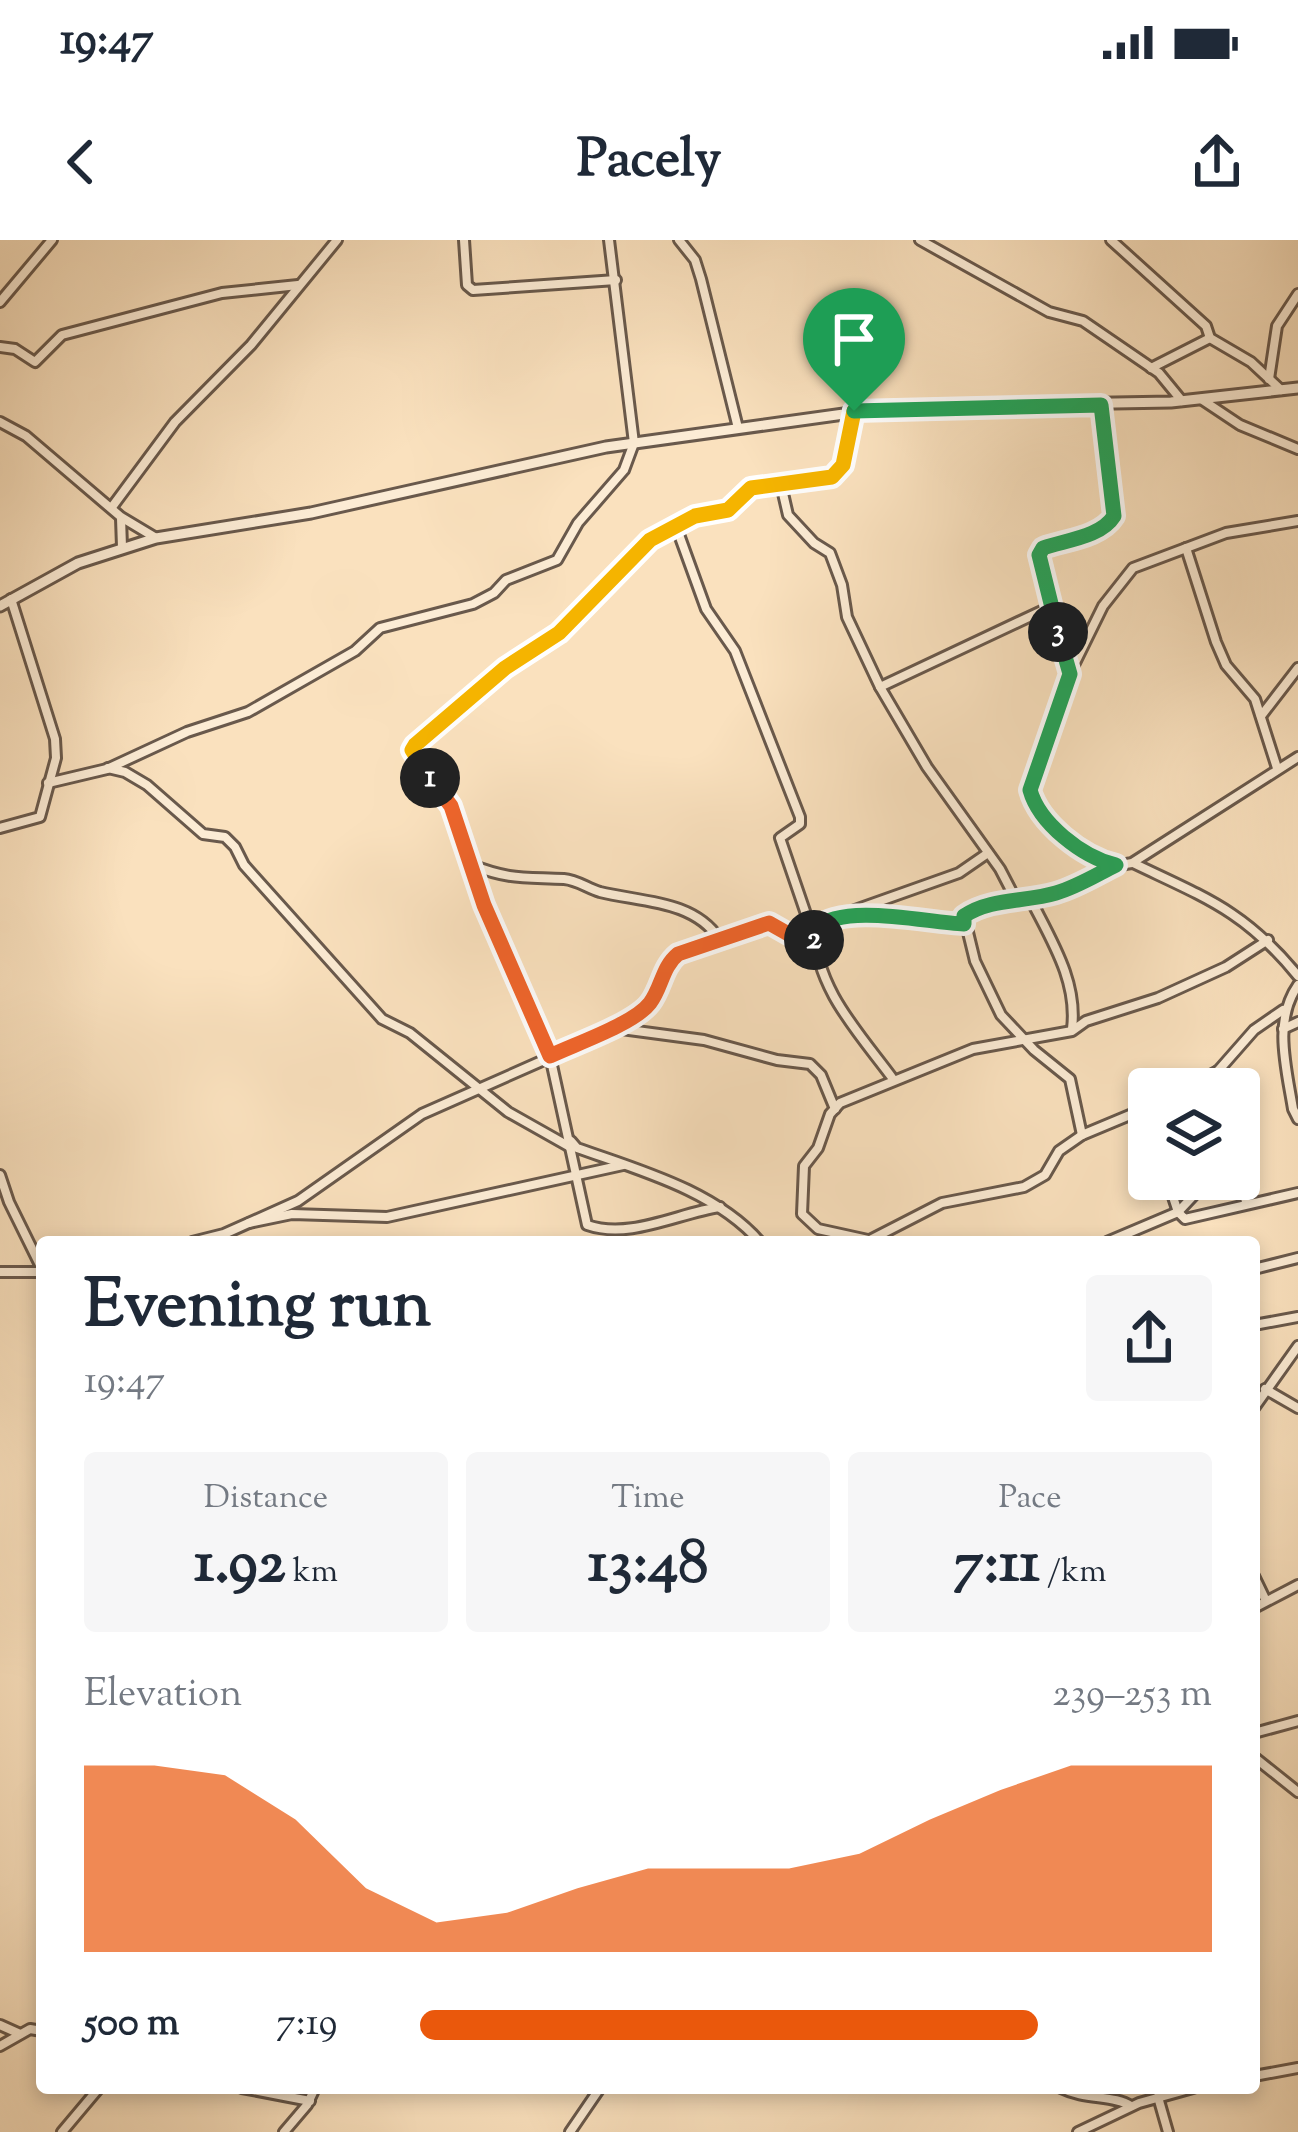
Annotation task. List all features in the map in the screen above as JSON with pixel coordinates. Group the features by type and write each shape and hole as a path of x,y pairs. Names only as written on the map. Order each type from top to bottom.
{"street":[{"path":"0,302 52,240"},
{"path":"112,507 176,422 250,345 337,240"},
{"path":"464,240 467,284 473,290 616,280"},
{"path":"48,783 108,768 188,732 248,712 355,651 380,628 473,604 506,580 556,560 578,523 624,470 634,443 609,240"},
{"path":"680,240 695,260 701,279 738,428"},
{"path":"920,240 1048,312 1083,320 1151,368 1175,388 1182,401"},
{"path":"1111,240 1196,316 1210,338 1251,362 1281,390"},
{"path":"0,347 15,349 35,362 62,335 222,293 299,285"},
{"path":"1269,379 1277,326 1298,294"},
{"path":"1151,368 1210,338"},
{"path":"0,606 78,563 156,538 311,513 634,443 854,411 1182,401 1298,388"},
{"path":"1202,399 1240,425 1298,449"},
{"path":"1070,674 1039,555 1043,548 1111,524 1114,516 1101,405"},
{"path":"720,1207 668,1221 587,1225 550,1056 484,905 451,806 412,750 505,668 559,633 644,543 695,516 728,510 751,488 825,479 839,470 853,430 854,411"},
{"path":"0,422 26,436 121,517 156,538"},
{"path":"786,486 782,489 788,514 830,553 848,617 880,687 1015,898"},
{"path":"121,517 122,547"},
{"path":"1298,521 1226,533 1133,568 1103,606 1070,674 1030,790 1034,806 1068,840 1102,862 1116,865 1132,863 1298,757"},
{"path":"676,529 706,609 735,651 800,817 800,824 779,838 815,928 832,996 893,1079"},
{"path":"1186,548 1226,664 1255,699 1277,768"},
{"path":"0,828 36,821 56,758 55,740 11,599"},
{"path":"880,687 1052,609"},
{"path":"1260,717 1298,668"},
{"path":"108,768 146,785 203,834 219,835 233,844 244,866 382,1019 410,1033 508,1112 577,1148 687,1189 720,1207 753,1236"},
{"path":"815,928 959,873 988,853"},
{"path":"1132,863 1216,901 1268,940 1298,980 1284,1009 1283,1029 1298,1119"},
{"path":"472,865 499,877 567,879 603,893 671,906 708,922 718,939"},
{"path":"1082,1135 1070,1078 1001,1015 975,961 964,916 1015,898 1072,888 1116,865"},
{"path":"1030,898 1070,984 1072,1031"},
{"path":"843,914 964,924"},
{"path":"216,1236 327,1184 393,1132 647,1008 670,960 769,923 799,940 815,940"},
{"path":"847,1236 818,1229 802,1214 804,1166 818,1148 835,1109 893,1079 973,1049 1072,1031 1086,1021 1134,1008 1203,978 1268,940"},
{"path":"1221,1068 1254,1030 1284,1009"},
{"path":"1283,1029 1298,1022"},
{"path":"612,1028 704,1040 776,1060 810,1064 821,1075 835,1109"},
{"path":"877,1236 942,1203 1039,1180 1059,1151 1082,1135 1128,1116"},
{"path":"244,1223 292,1214 387,1217 623,1165"},
{"path":"0,1174 36,1258"},
{"path":"1174,1200 1185,1219 1298,1193"},
{"path":"1121,1236 1178,1212 1189,1200"},
{"path":"1260,1268 1298,1258"},
{"path":"0,1271 36,1270"},
{"path":"1260,1324 1298,1317"},
{"path":"1260,1398 1298,1346"},
{"path":"1265,1389 1298,1408"},
{"path":"1260,1604 1298,1585"},
{"path":"1260,1590 1265,1601"},
{"path":"1260,1731 1298,1721"},
{"path":"1260,1762 1298,1792"},
{"path":"0,2025 20,2034"},
{"path":"0,2046 36,2030"},
{"path":"1260,2075 1298,2068"},
{"path":"62,2132 94,2094"},
{"path":"273,2094 310,2101"},
{"path":"289,2130 313,2094"},
{"path":"570,2132 596,2094"},
{"path":"1078,2094 1135,2104"},
{"path":"1135,2104 1138,2094"},
{"path":"1078,2132 1135,2104 1170,2094"},
{"path":"1158,2097 1168,2132"}],"route":[{"path":"1101,405 1114,516 1111,524 1043,548 1039,555 1070,674 1030,790 1034,806 1068,840 1102,862 1116,865 1050,895 974,909 964,916 964,924 843,914 821,922 815,928 815,940 799,940 774,925 760,924 678,954 670,960 647,1008 550,1056 484,905 451,806 412,750 505,668 559,633 644,543 695,516 728,510 751,488 832,477 843,465 854,411 1101,405"}]}
